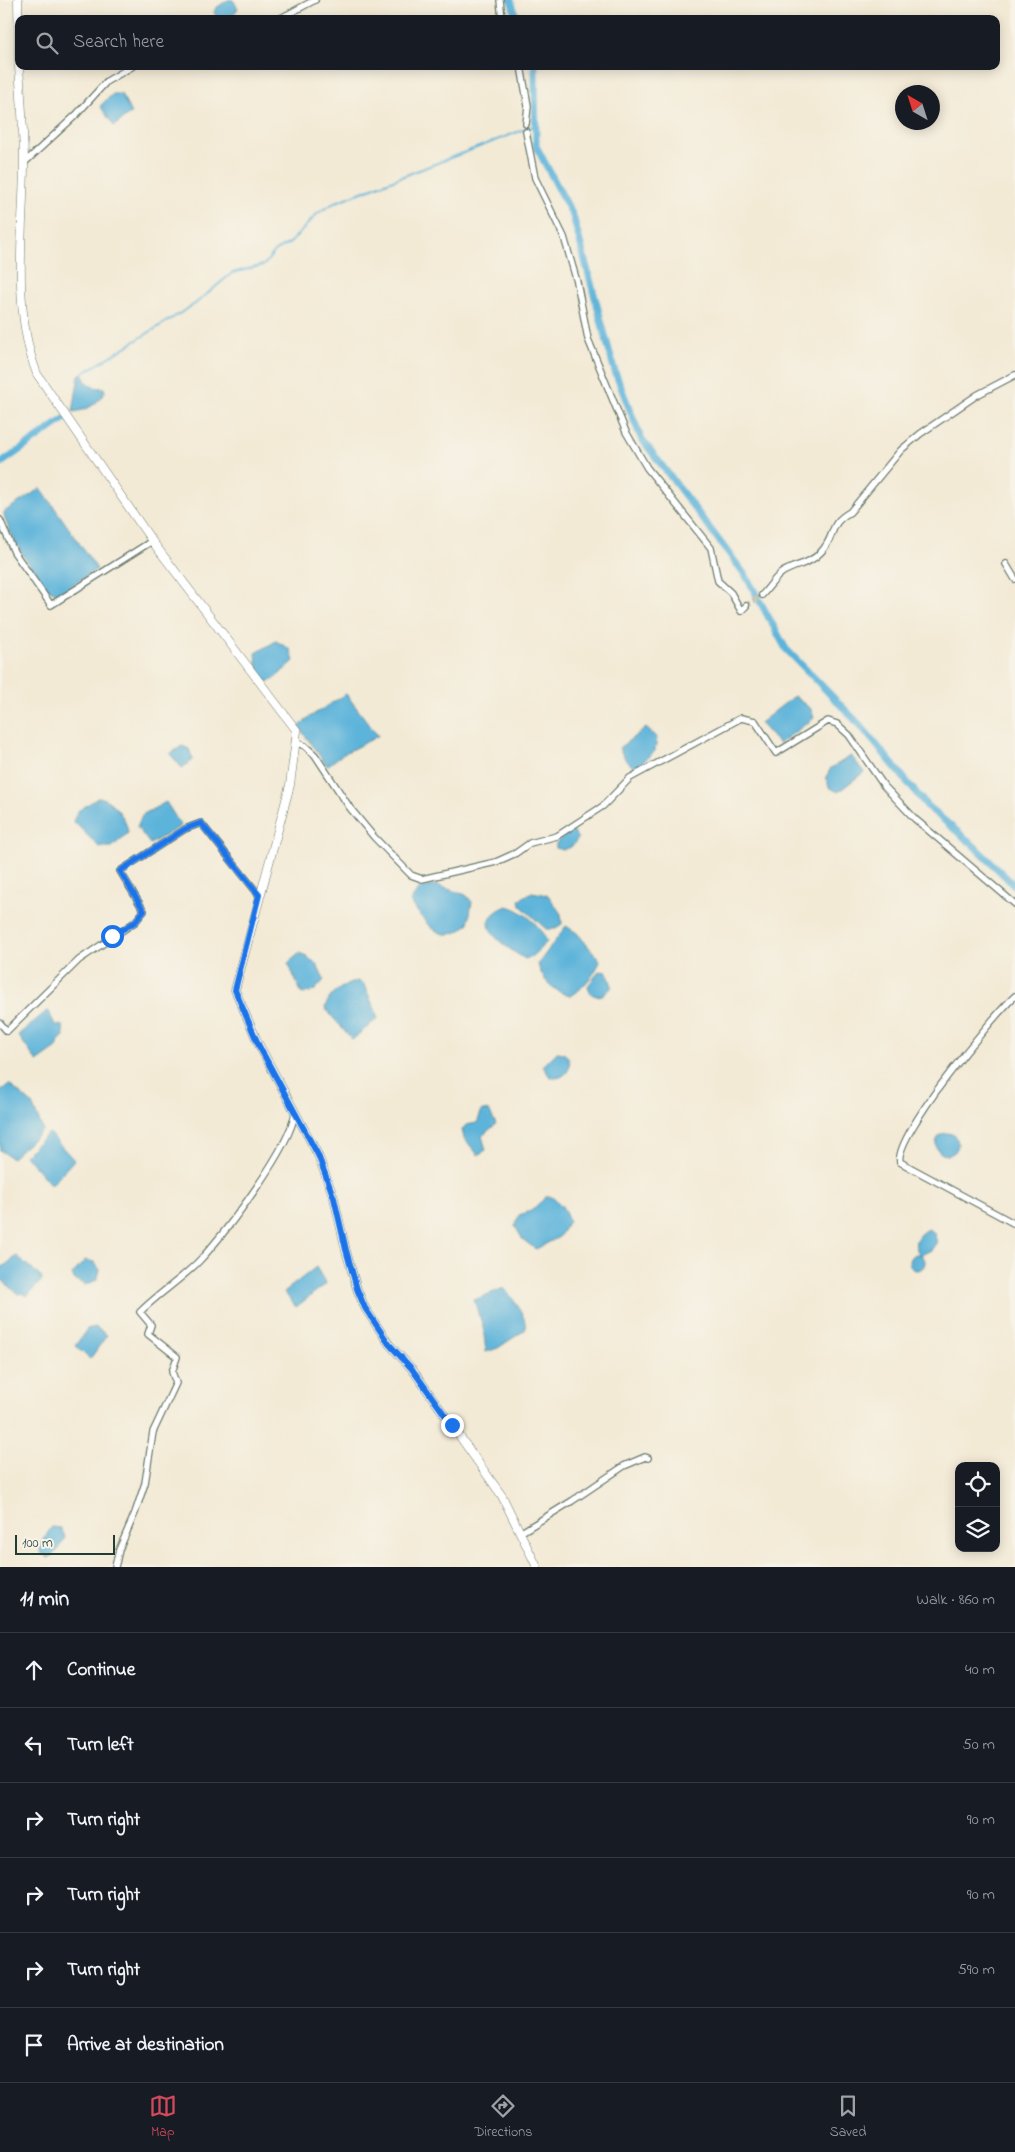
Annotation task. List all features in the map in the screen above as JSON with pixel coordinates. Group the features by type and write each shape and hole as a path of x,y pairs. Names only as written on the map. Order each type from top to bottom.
{"street":[{"path":"18,0 18,15"},
{"path":"287,15 315,0"},
{"path":"500,0 502,15"},
{"path":"19,70 24,163 22,309 27,348 37,374 152,540 297,731 290,785 235,990 259,1046 318,1155 334,1198 346,1250 357,1289 365,1308 389,1344 412,1369 497,1488 536,1567"},
{"path":"24,163 76,114 107,81 126,70"},
{"path":"523,70 528,106 526,124"},
{"path":"526,132 526,141 535,178 564,237 577,282 588,339 626,432 647,468 711,548 718,581 731,592 741,611 746,606"},
{"path":"762,595 782,572 809,563 822,551 832,538 832,528 838,518 850,512 901,450 963,404 1015,375"},
{"path":"0,520 14,552 51,605 152,540"},
{"path":"1006,564 1015,579"},
{"path":"295,742 305,746 315,755 350,808 374,837 411,875 422,879 437,878 462,869 496,862 516,853 530,842 557,836 603,806 630,778 741,718 755,722 776,753 828,721 837,724 849,735 884,786 915,819 1015,904"},
{"path":"0,1023 7,1031 79,960 135,922 144,911 120,871 185,829 201,823 259,895"},
{"path":"1015,996 987,1025 928,1105 904,1141 898,1157 900,1162 908,1167 960,1193 1015,1224"},
{"path":"115,1567 119,1550 136,1513 145,1483 148,1450 153,1432 176,1383 172,1372 178,1357 148,1334 151,1325 140,1312 200,1260 253,1194 293,1127 295,1114"},
{"path":"520,1533 624,1466 648,1458"}],"water":[{"path":"228,0 233,0 238,8 232,15 216,15 214,12 216,8"},
{"path":"113,94 121,94 131,113 114,126 100,106"},
{"path":"82,373 88,383 104,388 105,392 91,406 73,412 79,375"},
{"path":"41,488 97,569 59,594 48,589 36,575 5,519 4,512"},
{"path":"276,641 290,649 294,661 273,680 265,682 258,673 256,653"},
{"path":"346,694 378,736 343,754 327,766 299,727 308,718"},
{"path":"794,696 811,709 814,718 779,744 760,723"},
{"path":"646,728 657,738 655,751 635,769 626,760 619,748"},
{"path":"182,746 189,749 193,760 182,768 170,754"},
{"path":"851,756 864,772 838,792 829,787 826,777 831,768"},
{"path":"99,797 114,806 122,816 127,828 128,833 112,847 99,847 73,821 78,811"},
{"path":"166,802 181,826 150,844 137,827 142,815"},
{"path":"573,831 578,839 571,847 563,850 556,848 556,843 567,832"},
{"path":"436,885 466,895 472,902 468,924 460,931 444,934 436,931 423,919 412,903 411,900 419,889"},
{"path":"532,892 548,895 561,914 562,924 554,929 546,929 521,906 519,900"},
{"path":"507,906 531,919 547,942 531,957 525,959 508,948 494,934 490,927 490,920 495,913"},
{"path":"566,926 577,933 600,960 596,970 588,980 570,996 559,992 545,980 538,964"},
{"path":"300,953 316,963 324,980 314,991 302,994 288,963"},
{"path":"599,971 607,972 612,986 603,995 595,996 589,991 588,986"},
{"path":"357,981 364,984 378,1018 352,1040 325,1008 327,1002 337,990"},
{"path":"48,1010 55,1025 63,1026 64,1036 59,1041 57,1048 37,1062 18,1035"},
{"path":"557,1052 563,1053 567,1057 569,1067 563,1076 557,1078 550,1077 543,1066"},
{"path":"9,1084 32,1104 43,1130 12,1158 0,1150 0,1092"},
{"path":"482,1110 489,1111 496,1124 482,1136 486,1150 478,1155 464,1138 462,1130 466,1125 477,1123"},
{"path":"49,1133 74,1160 51,1185 25,1155"},
{"path":"943,1133 951,1133 958,1140 958,1148 951,1155 943,1155 936,1148 936,1140"},
{"path":"546,1197 552,1197 562,1206 569,1221 559,1237 536,1249 523,1240 515,1226 519,1215 531,1211"},
{"path":"928,1229 934,1233 937,1242 931,1250 921,1255 915,1244 916,1240"},
{"path":"917,1254 923,1256 925,1262 923,1268 917,1270 911,1268 909,1262 911,1256"},
{"path":"17,1256 43,1279 27,1296 23,1293 18,1294 0,1278 0,1269"},
{"path":"85,1260 94,1262 100,1270 97,1280 85,1285 74,1279 72,1275"},
{"path":"316,1267 326,1284 296,1307 284,1292"},
{"path":"504,1288 522,1313 525,1330 498,1348 486,1352 483,1326 474,1300"},
{"path":"95,1327 107,1335 90,1359 75,1346 87,1329"},
{"path":"52,1527 61,1528 65,1537 58,1550 49,1558 41,1553 39,1545"}],"waterway":[{"path":"511,0 516,15"},
{"path":"535,70 536,146 573,216 615,372 641,438 746,576 786,649 861,726 927,806 972,844 1015,886"},
{"path":"82,374 195,304 232,273 264,265 275,251 290,243 318,213 336,202 536,125"},
{"path":"0,464 64,419"}],"tunnel":[{"path":"746,606 762,595"}],"route":[{"path":"112,936 135,922 144,911 120,871 185,829 201,823 259,895 235,990 259,1046 318,1155 334,1198 346,1250 357,1289 365,1308 389,1344 412,1369 452,1425"}]}
